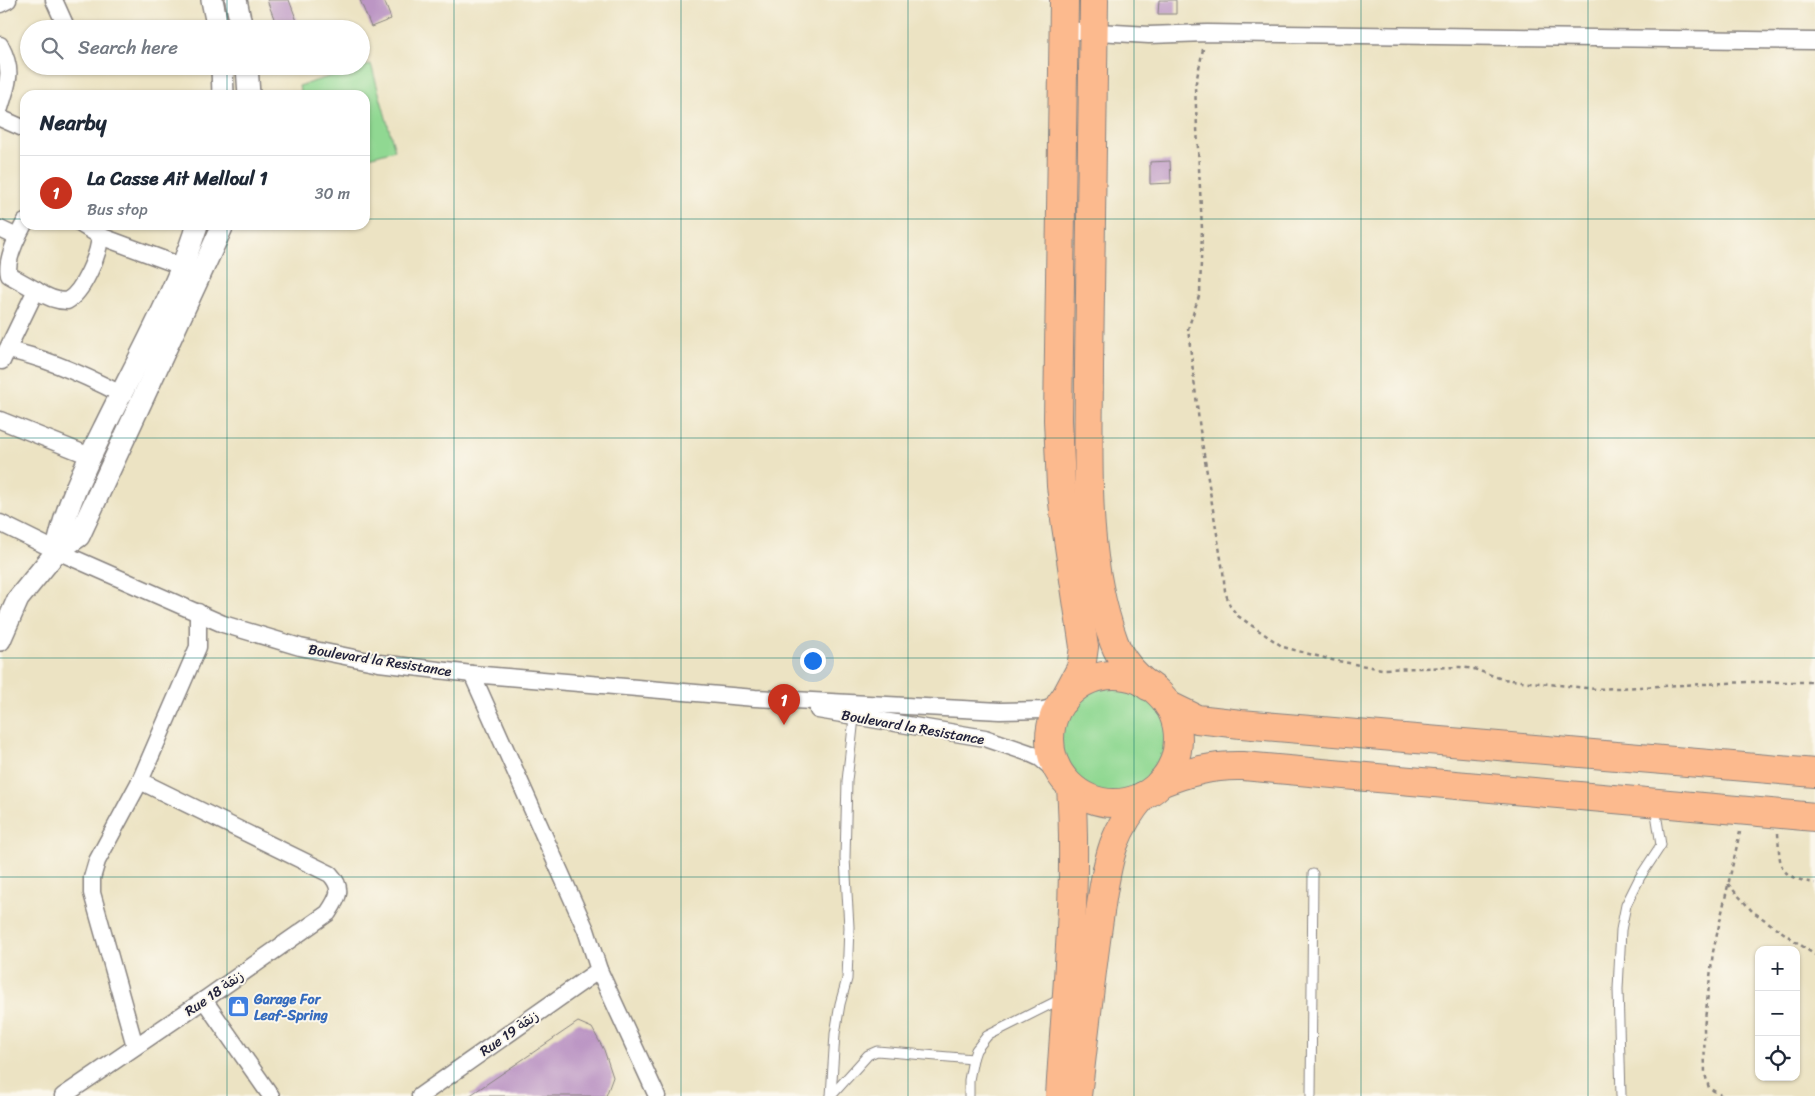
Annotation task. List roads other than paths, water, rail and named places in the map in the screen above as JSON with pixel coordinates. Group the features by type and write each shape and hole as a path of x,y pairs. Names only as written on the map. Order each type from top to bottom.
{"highway":[{"path":"1064,0 1058,420 1065,519 1084,646 1081,668 1053,721 1050,746 1054,763 1067,782 1086,796 1110,803 1127,802 1152,789 1201,769 1215,766 1243,766 1815,816"},
{"path":"1094,0 1089,436 1092,544 1097,580 1114,643 1119,655 1129,669 1168,705 1197,718 1241,724 1815,773"},
{"path":"1062,703 1086,682 1103,677 1122,676 1148,686"},
{"path":"1077,1096 1106,874 1113,846 1127,816 1166,776 1174,759 1178,741 1176,724 1168,705"},
{"path":"1060,1096 1074,834 1067,782"}],"street":[{"path":"0,4 8,0"},
{"path":"54,0 63,20"},
{"path":"212,0 216,20"},
{"path":"236,0 240,20"},
{"path":"1064,30 1093,30 1149,35 1207,33 1815,41"},
{"path":"0,45 9,70 8,83 0,108"},
{"path":"222,75 223,90"},
{"path":"247,75 248,90"},
{"path":"0,118 20,128"},
{"path":"0,229 20,229"},
{"path":"21,230 8,264 9,275 48,298 60,301 71,299 80,289 96,256 100,236"},
{"path":"90,230 100,236 181,266"},
{"path":"57,551 61,529 90,456 166,301 195,230"},
{"path":"0,640 18,599 57,551 79,536 221,230"},
{"path":"2,360 36,290"},
{"path":"2,360 21,352 91,379 122,394"},
{"path":"0,420 90,456"},
{"name":"Boulevard la Resistance","path":"0,523 57,551 223,624 300,647 379,663 472,674 754,698 1000,711 1044,710 1062,703"},
{"path":"135,1046 92,893 92,878 97,862 140,781 198,646 198,612"},
{"path":"198,646 223,624"},
{"path":"472,674 586,930 599,970 650,1093"},
{"name":"Boulevard la Resistance","path":"754,698 854,718 985,738 1010,745 1040,758 1067,782"},
{"name":"Rue 18 زنقة","path":"63,1096 204,1000 328,912 336,902 338,894 337,882 330,874 140,781"},
{"name":"Rue 19 زنقة","path":"420,1096 599,970"},
{"path":"204,1000 270,1096"}],"lane":[{"path":"831,1096 835,1034 847,978 849,927 845,858 847,781 854,718"},
{"path":"1621,1096 1618,989 1621,930 1626,905 1640,877 1661,845 1655,803"},
{"path":"1311,1096 1313,874"},
{"path":"969,1096 969,1080 973,1059 976,1050 987,1036 1066,997"},
{"path":"831,1096 868,1056 877,1051 973,1059"}],"place":[{"name":"La Casse Ait Melloul 1","path":"784,725"},
{"name":"Garage For Leaf-Spring","path":"238,1007"}]}
